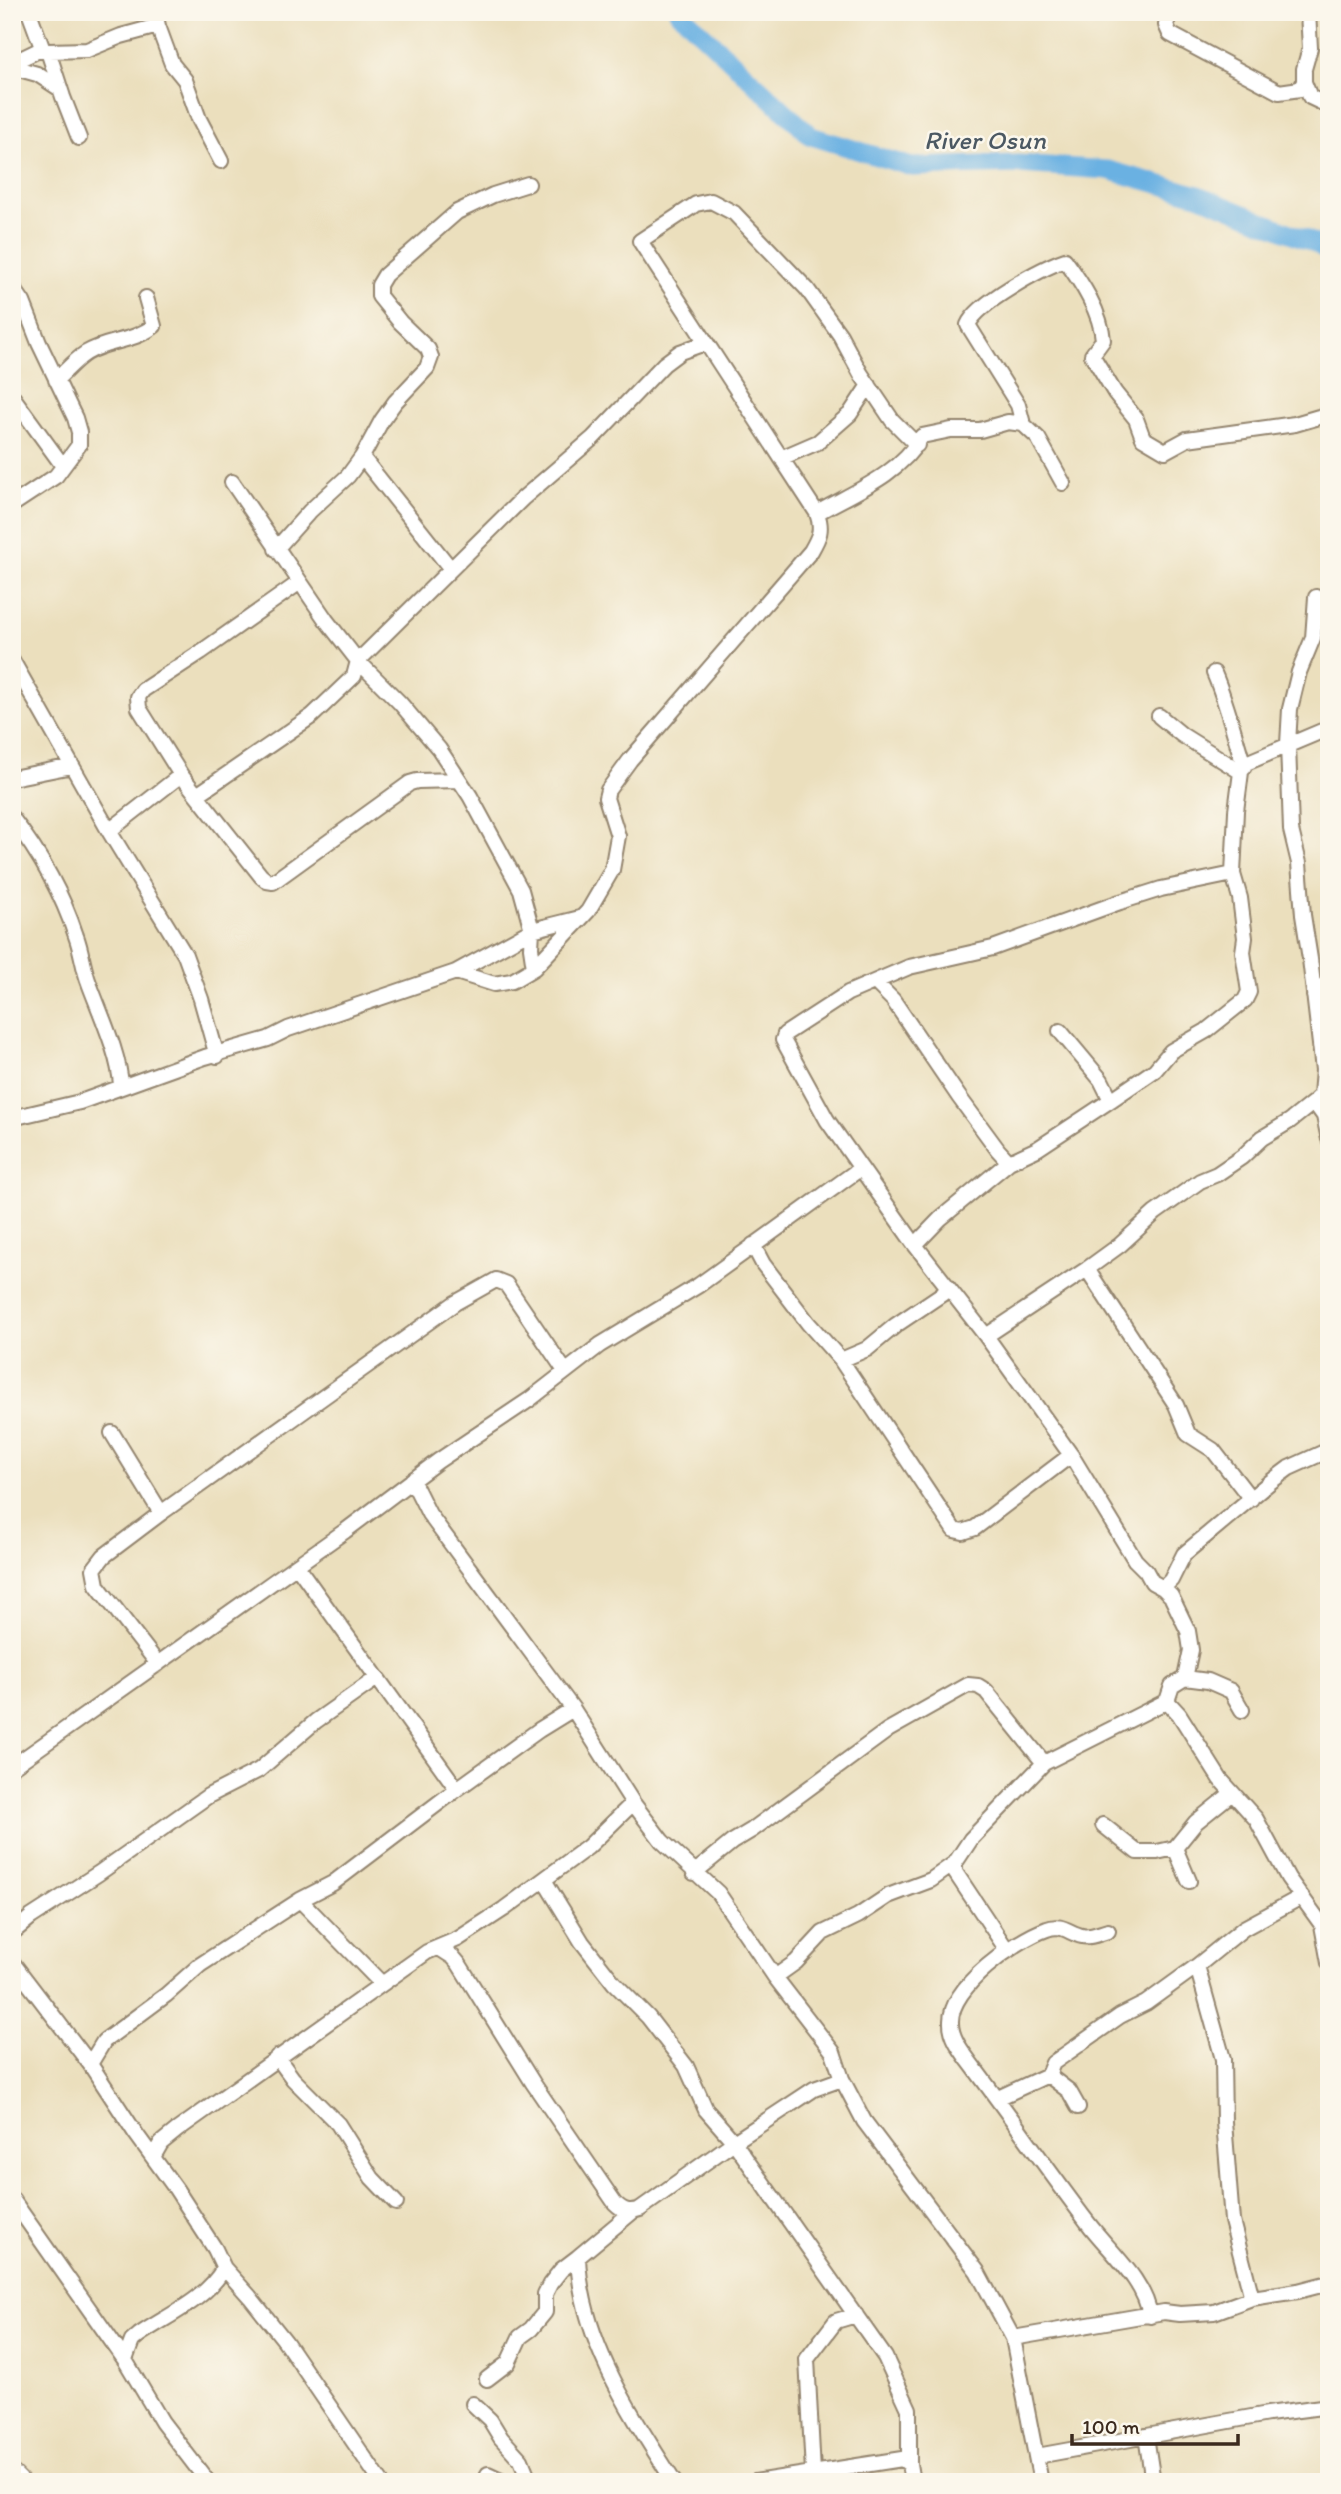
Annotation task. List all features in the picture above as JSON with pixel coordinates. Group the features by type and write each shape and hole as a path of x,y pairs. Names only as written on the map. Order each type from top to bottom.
{"main road":[{"path":"12,2476 18,2482"}],"street":[{"path":"29,12 79,138"},
{"path":"1170,12 1166,25 1170,34 1221,60 1232,69 1279,92 1300,89 1304,82"},
{"path":"1308,12 1311,48 1304,69 1304,82 1310,97 1329,106"},
{"path":"12,65 46,50 87,50 156,19 172,64 185,80 199,119 221,161"},
{"path":"12,65 37,74 61,89"},
{"path":"276,549 310,511 348,475 362,457 382,419 428,368 431,357 428,349 400,322 379,296 379,285 385,275 457,212 492,195 528,184"},
{"path":"456,972 494,985 512,981 534,968 597,899 612,870 618,836 608,808 608,790 630,760 811,551 821,534 817,513 640,242 696,204 711,201 734,213 807,289 840,335 892,420 917,445"},
{"path":"1063,483 1038,438 1023,424 1018,405 968,325 971,318 1023,280 1065,260 1078,279 1102,327 1103,340 1091,355 1115,393 1136,419 1143,438 1165,451 1187,439 1271,428 1319,417"},
{"path":"12,285 23,302 79,432 79,445 63,466 46,484 12,505"},
{"path":"57,380 87,352 137,337 152,328 152,313 146,298"},
{"path":"197,795 312,716 354,676 358,661 450,569 522,499 593,438 664,364 680,352 705,343"},
{"path":"781,458 818,442 850,414 869,385"},
{"path":"12,396 63,466"},
{"path":"817,513 890,473 912,453 922,436 951,430 980,430 1008,422 1023,424"},
{"path":"362,457 450,569"},
{"path":"232,482 276,549 358,661 400,703 439,749 459,780 521,890 532,930 534,968"},
{"path":"300,582 143,690 138,697 139,708 149,727 181,775 261,876 267,881 273,881 410,783 459,780"},
{"path":"986,1336 1087,1269 1120,1245 1155,1213 1200,1181 1226,1168 1262,1138 1290,1121 1321,1094 1323,1070 1301,901 1299,863 1291,830 1288,744 1290,709 1299,672 1313,638 1316,597"},
{"path":"12,660 109,831 185,955 217,1056"},
{"path":"915,1245 941,1218 1009,1162 1037,1149 1155,1070 1171,1051 1206,1031 1245,1000 1249,992 1243,952 1245,938 1240,898 1233,874 1234,831 1243,769 1226,701 1214,673"},
{"path":"1159,716 1182,735 1243,769"},
{"path":"1243,769 1288,744 1329,728"},
{"path":"12,778 72,766"},
{"path":"109,831 181,775"},
{"path":"12,818 44,863 64,905 77,939 83,968 117,1062 121,1086"},
{"path":"1185,1678 1191,1650 1188,1632 1171,1596 1152,1582 1135,1560 1071,1455 986,1336 915,1245 827,1120 783,1040 785,1034 809,1016 848,993 909,967 993,948 1120,902 1187,882 1233,874"},
{"path":"12,1118 80,1101 217,1056 456,972 532,930 581,918"},
{"path":"876,982 893,1000 959,1097 1009,1162"},
{"path":"1314,996 1329,983"},
{"path":"1060,1031 1101,1080 1111,1100"},
{"path":"1314,1102 1325,1116 1329,1139"},
{"path":"12,1768 297,1566 412,1480 520,1406 629,1325 668,1305 861,1168"},
{"path":"753,1245 763,1264 841,1360 946,1519 959,1531 975,1528 1071,1455"},
{"path":"1087,1269 1176,1405 1188,1434 1213,1450 1251,1499"},
{"path":"158,1664 97,1585 94,1569 104,1556 161,1513 455,1303 496,1280 506,1284 565,1371"},
{"path":"841,1360 867,1349 947,1288"},
{"path":"112,1433 161,1513"},
{"path":"1163,1588 1171,1580 1185,1554 1251,1499 1290,1468 1329,1450"},
{"path":"412,1480 429,1514 573,1709 633,1803 662,1841 718,1894 775,1977 833,2052 842,2079 864,2121 977,2272 1013,2338 1041,2482"},
{"path":"297,1566 457,1789"},
{"path":"12,1933 208,1796 259,1770 316,1721 377,1678"},
{"path":"775,1977 796,1962 823,1933 858,1916 888,1896 931,1880 955,1863 971,1839 1044,1763 1167,1701 1172,1686 1185,1678 1209,1681 1231,1691 1242,1710"},
{"path":"694,1873 732,1842 888,1730 968,1685 978,1686 986,1691 1044,1763"},
{"path":"1167,1701 1179,1714 1220,1779 1256,1819 1301,1898 1322,1925 1329,1963"},
{"path":"90,2064 104,2041 166,1995 200,1965 300,1900 333,1884 457,1789 573,1709"},
{"path":"1103,1825 1137,1852 1175,1848 1196,1822 1232,1793"},
{"path":"153,2157 161,2143 177,2130 277,2057 427,1952 481,1924 544,1880 588,1847 633,1803"},
{"path":"1175,1848 1189,1881"},
{"path":"955,1863 955,1872 1007,1950"},
{"path":"544,1880 582,1942 614,1983 648,2017 686,2066 706,2110 734,2142 885,2357 909,2409 909,2464 912,2482"},
{"path":"998,2098 1048,2075 1053,2063 1119,2016 1146,2003 1244,1928 1301,1898"},
{"path":"300,1900 382,1984"},
{"path":"1108,1931 1083,1937 1063,1927 1048,1928 1007,1950 977,1975 957,2001 951,2012 950,2025 957,2044 1087,2222 1138,2284 1149,2305 1150,2316"},
{"path":"439,1948 459,1964 533,2083 615,2203 632,2212"},
{"path":"12,1962 90,2064 202,2229 224,2268 285,2341 381,2482"},
{"path":"1197,1966 1223,2059 1224,2122 1232,2221 1252,2298"},
{"path":"277,2057 293,2079 338,2124 372,2178 396,2203"},
{"path":"1048,2075 1069,2091 1079,2107"},
{"path":"486,2379 508,2363 520,2337 531,2329 545,2312 545,2294 561,2270 632,2212 734,2142 814,2089 842,2079"},
{"path":"12,2199 125,2360 162,2422 208,2482"},
{"path":"578,2257 579,2277 592,2331 625,2404 674,2482"},
{"path":"125,2360 132,2341 197,2298 210,2287 224,2268"},
{"path":"1013,2338 1164,2312 1214,2312 1252,2298 1329,2283"},
{"path":"813,2472 807,2359 836,2320 856,2315"},
{"path":"473,2403 521,2460 530,2482"},
{"path":"1037,2456 1268,2414 1329,2406"},
{"path":"1146,2436 1153,2482"},
{"path":"755,2482 902,2459 909,2464"},
{"path":"488,2474 505,2482"}],"waterway":[{"name":"River Osun","path":"679,12 811,136 912,167 1018,164 1108,170 1198,195 1317,244 1329,252"}]}
